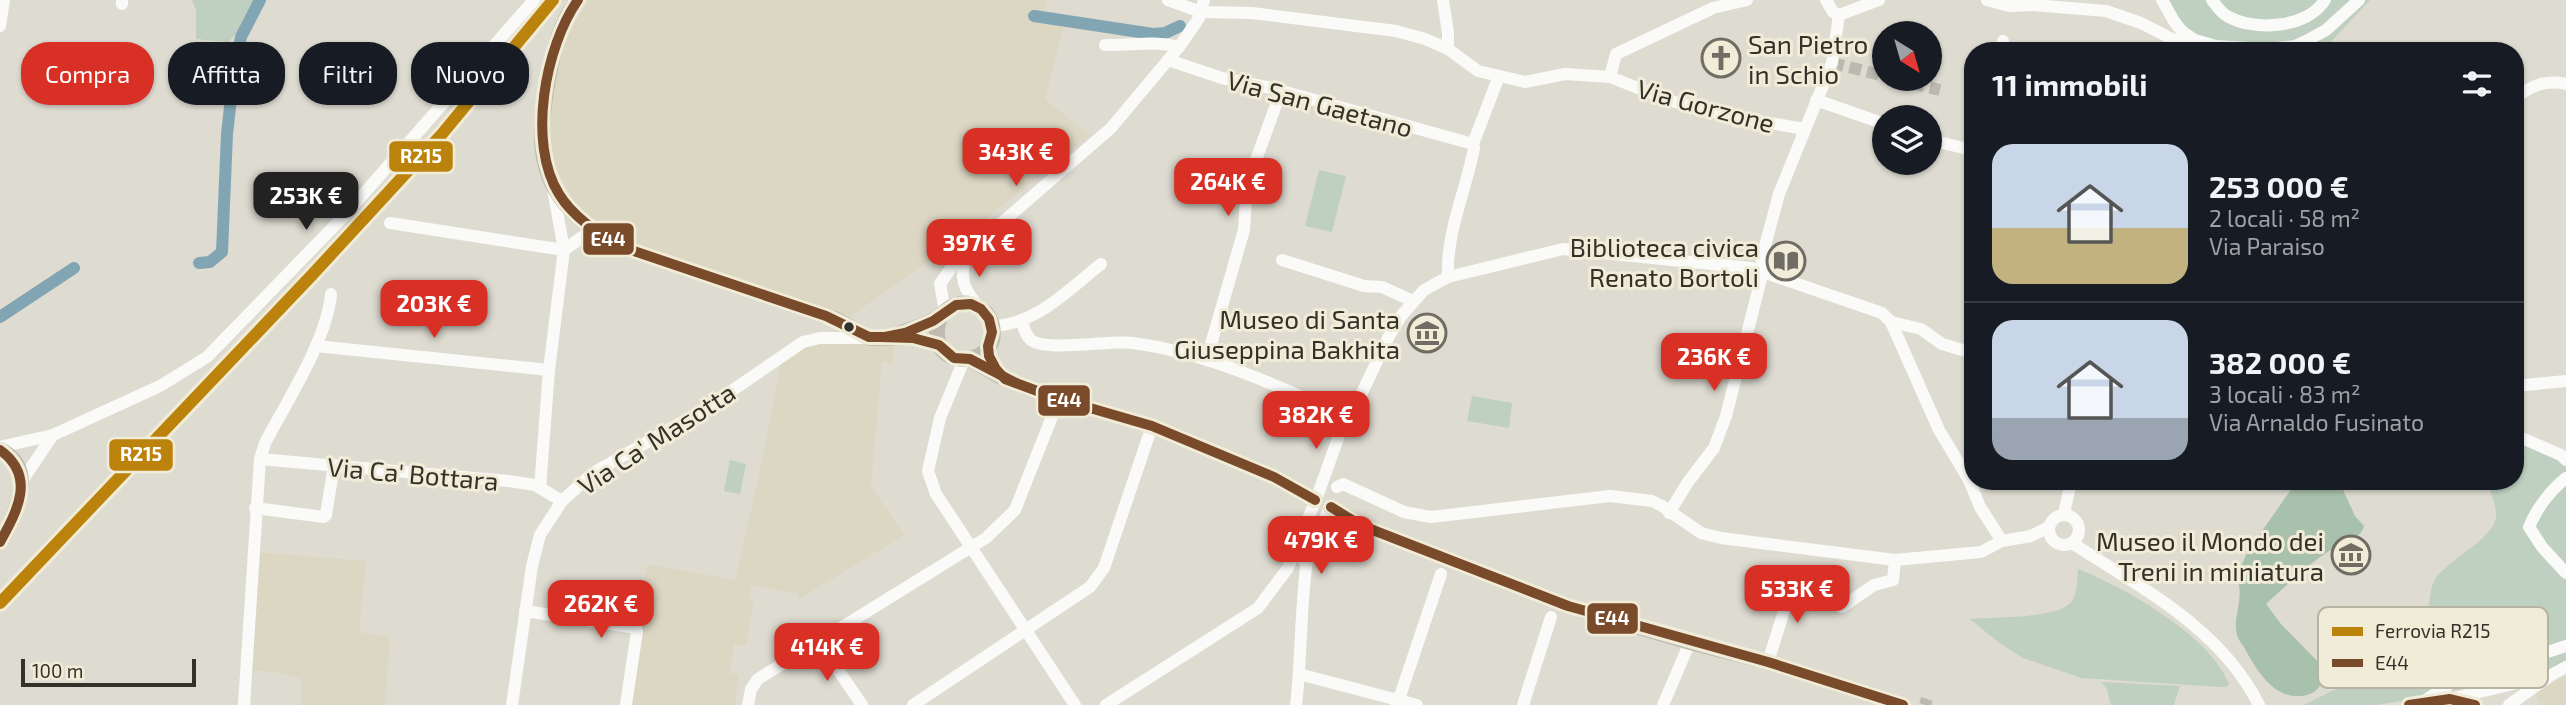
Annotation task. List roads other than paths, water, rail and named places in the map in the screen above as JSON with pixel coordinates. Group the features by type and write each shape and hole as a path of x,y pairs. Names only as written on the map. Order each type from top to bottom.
{"main road":[{"path":"578,0 559,33 544,96 541,136 542,155 552,182 575,215 592,230 619,246 835,319 870,338 913,338 939,345"},
{"path":"890,338 942,314 951,306 967,303 981,309 992,326 987,348 967,360"},
{"path":"942,314 936,336 946,353 1059,399 1152,426 1274,477 1358,524 1569,606 1690,642 1770,654 1874,701 1903,705"},
{"path":"987,348 1001,376"},
{"path":"0,448 13,458 19,467 22,481 13,515 0,542"}],"street":[{"path":"0,26 4,0"},
{"path":"0,448 53,435 160,386 207,357 345,215 534,0"},
{"name":"Via Gorzone","path":"1168,0 1396,32 1425,39 1448,49 1478,71 1499,76 1525,82 1565,74 1610,77 1671,101 1731,116 1804,129"},
{"path":"1443,0 1448,49"},
{"path":"1610,77 1616,54 1713,8 1747,0"},
{"path":"1826,0 1833,12 1839,15 1879,0"},
{"path":"1987,0 2009,6 2034,5 2106,11 2140,23 2174,40 2195,40"},
{"path":"2162,0 2175,26 2182,33 2202,42"},
{"path":"2212,0 2225,15 2247,25 2305,19 2325,0"},
{"path":"2303,42 2326,30 2354,3"},
{"path":"942,314 942,279 965,253 1111,128 1178,47 1202,6"},
{"path":"1670,513 1688,482 1714,448 1726,416 1779,194 1832,63 1839,15"},
{"path":"1105,45 1163,43 1178,47"},
{"name":"Via San Gaetano","path":"1168,60 1222,78 1281,91 1473,144"},
{"path":"1448,277 1452,230 1470,171 1473,144 1499,76"},
{"path":"2524,91 2551,81 2566,84"},
{"path":"1207,358 1244,230 1247,185 1281,91"},
{"path":"1816,100 1872,119"},
{"path":"1942,143 1964,148"},
{"path":"540,488 549,370 564,250 552,182"},
{"path":"390,223 564,250 592,230"},
{"path":"1296,705 1302,595 1308,553 1346,416 1360,397 1388,338 1413,301 1424,290 1448,277 1563,248 1751,268 1882,313 1891,322 1939,430 1964,472"},
{"path":"961,281 965,253"},
{"path":"1282,260 1364,286 1382,287 1413,301"},
{"path":"992,326 1022,322 1046,308 1101,264"},
{"path":"942,279 952,275 961,281 969,296 981,309"},
{"path":"244,705 260,459 265,443 316,346 328,312 331,294"},
{"path":"1022,322 1030,340 1043,345 1129,342 1207,358 1346,416"},
{"path":"1891,322 1921,329 1942,344 1964,351"},
{"name":"Via Ca' Masotta","path":"512,705 531,566 540,535 562,501 593,473 705,409 803,342 820,338 870,338"},
{"path":"316,346 549,370"},
{"path":"967,360 940,418 928,471 936,494 1075,705"},
{"path":"2524,385 2566,381"},
{"path":"748,705 751,689 758,679 986,538 1015,510 1059,399"},
{"path":"914,705 1090,587 1104,568 1152,426"},
{"path":"22,481 53,435"},
{"path":"2524,439 2561,455 2566,460"},
{"name":"Via Ca' Bottara","path":"260,459 508,481 540,488 562,501"},
{"path":"255,508 324,517 334,465"},
{"path":"2566,478 2537,508 2529,527 2542,547 2566,573"},
{"path":"1336,486 1343,484 1404,512 1431,517 1610,496 1652,501 1702,533 1721,538 1895,561 1981,552 2002,541 2050,533 2064,545 2075,540"},
{"path":"1973,490 1980,507 2002,541"},
{"path":"2069,490 2069,516 2079,525 2075,540"},
{"path":"1289,573 1321,504"},
{"path":"2050,533 2053,520 2069,516"},
{"path":"2075,540 2213,641 2260,704"},
{"path":"1106,705 1258,608 1308,553"},
{"path":"1770,654 1790,592 1842,607 1874,585 1893,580 1895,561"},
{"path":"1289,573 1302,595"},
{"path":"1398,702 1441,574"},
{"path":"525,611 636,628 626,705"},
{"path":"1523,705 1551,617"},
{"path":"819,642 862,705"},
{"path":"1663,705 1690,642"},
{"path":"2548,652 2566,646"},
{"path":"2548,677 2566,667"},
{"path":"1299,674 1417,705"},
{"path":"2415,704 2443,688"},
{"path":"2415,704 2496,688"},
{"path":"2509,705 2533,688"},
{"path":"2450,699 2475,705"}],"waterway":[{"path":"199,263 210,262 222,252 227,134 233,81 241,37 260,0"},
{"path":"1034,16 1153,34 1165,33 1180,26"},
{"path":"0,317 74,268"}],"tunnel":[{"path":"1832,63 1872,73"},
{"path":"1925,705 1927,699"}],"rail line":[{"name":"R215","path":"0,603 442,134 553,0"}],"place":[{"name":"San Pietro in Schio","path":"1721,58"},
{"name":"Biblioteca civica Renato Bortoli","path":"1786,261"},
{"name":"Museo di Santa Giuseppina Bakhita","path":"1427,333"},
{"name":"Museo il Mondo dei Treni in miniatura","path":"2351,555"}]}
